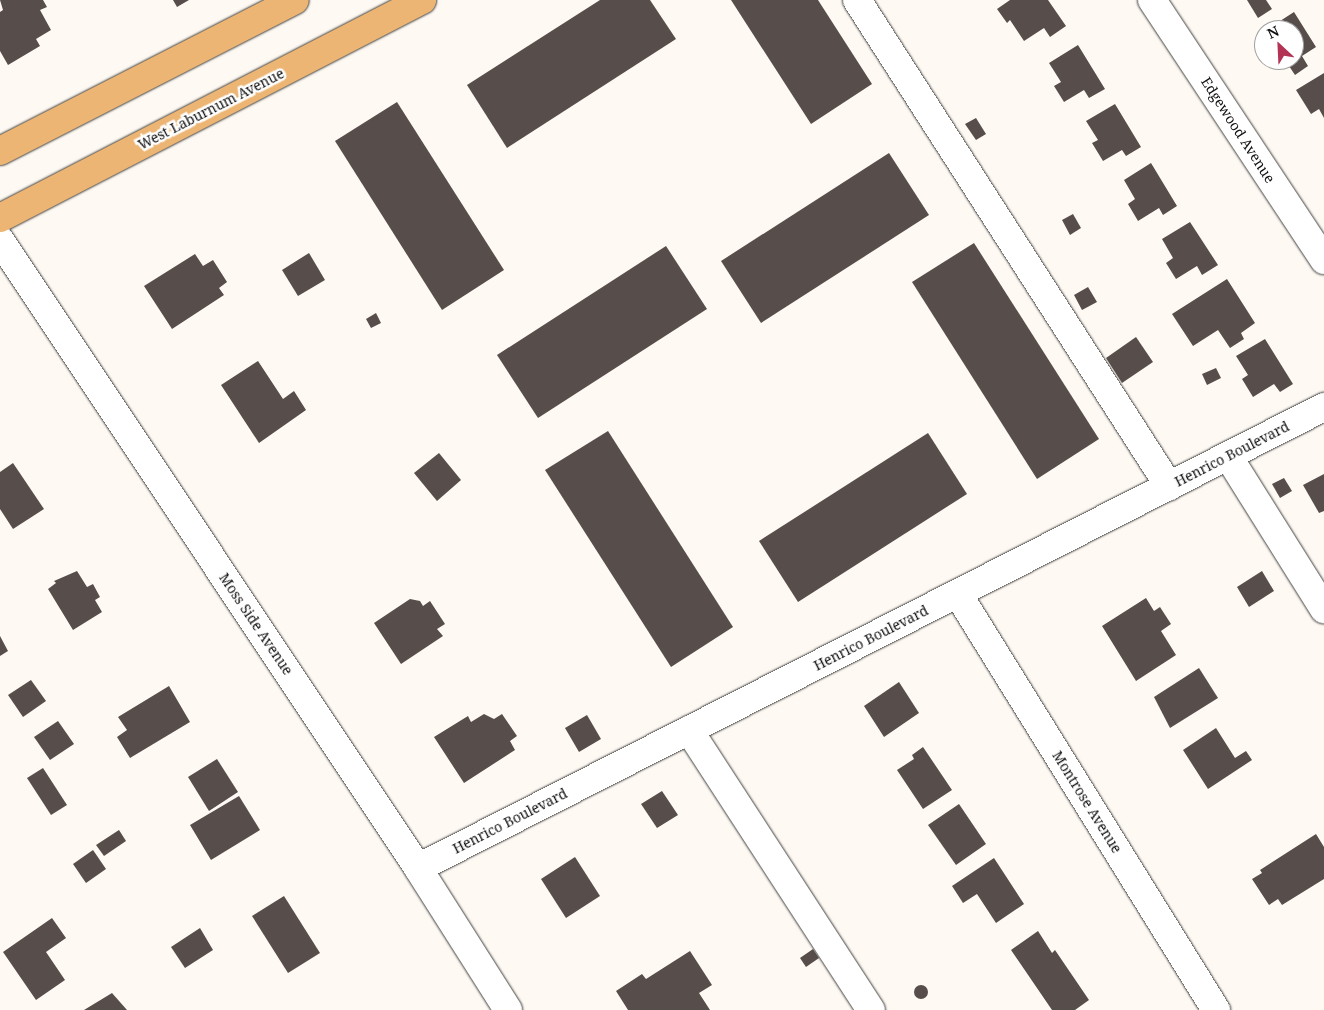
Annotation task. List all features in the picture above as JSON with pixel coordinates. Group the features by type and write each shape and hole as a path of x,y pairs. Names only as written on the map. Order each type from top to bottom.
{"main road":[{"path":"0,151 294,0"},
{"name":"West Laburnum Avenue","path":"0,218 422,0"}],"street":[{"path":"857,0 1169,486"},
{"name":"Edgewood Avenue","path":"1152,0 1324,260"},
{"name":"Moss Side Avenue","path":"0,240 418,868 508,1010"},
{"name":"Henrico Boulevard","path":"418,868 1324,406"},
{"path":"1228,456 1324,609"},
{"name":"Montrose Avenue","path":"958,594 1216,1010"},
{"path":"689,730 871,1010"}],"building":[{"path":"0,0 43,0 47,7 40,10 51,30 36,39 40,46 8,65 0,51 0,12 3,10"},
{"path":"173,0 189,0 177,7"},
{"path":"600,0 650,0 676,39 507,148 467,85"},
{"path":"731,0 818,0 872,84 811,124"},
{"path":"1010,0 1048,0 1066,26 1050,37 1044,28 1024,41 1010,20 1007,23 997,9"},
{"path":"1247,0 1266,0 1272,9 1258,18"},
{"path":"1294,12 1299,20 1282,20"},
{"path":"1304,28 1316,47 1304,55"},
{"path":"1078,45 1105,89 1089,98 1084,90 1064,102 1054,86 1061,82 1049,63"},
{"path":"1304,59 1308,66 1304,69"},
{"path":"1292,70 1302,70 1295,75"},
{"path":"1324,73 1324,118 1319,109 1311,114 1296,90"},
{"path":"397,102 504,270 442,310 335,141"},
{"path":"1115,104 1141,147 1126,156 1122,150 1103,161 1092,143 1098,140 1086,121"},
{"path":"976,118 986,134 976,140 965,124"},
{"path":"889,153 929,215 761,323 721,261"},
{"path":"1151,163 1177,206 1163,215 1159,208 1138,221 1128,204 1135,199 1124,180"},
{"path":"1073,214 1081,228 1070,235 1062,220"},
{"path":"1190,222 1218,265 1202,275 1197,266 1176,279 1166,263 1173,258 1162,239"},
{"path":"974,243 1099,439 1037,479 912,282"},
{"path":"666,246 707,309 538,418 497,355"},
{"path":"309,253 325,280 298,296 282,270"},
{"path":"195,254 203,266 213,260 227,282 219,288 224,295 172,329 144,286"},
{"path":"1227,279 1255,323 1241,333 1244,339 1230,348 1218,330 1193,346 1172,314"},
{"path":"1088,287 1097,302 1082,310 1074,295"},
{"path":"376,313 381,323 371,328 366,319"},
{"path":"1136,337 1153,362 1122,383 1106,358"},
{"path":"1265,339 1293,384 1280,392 1274,384 1253,397 1242,379 1248,375 1236,356"},
{"path":"258,361 283,399 294,391 306,410 259,443 221,385"},
{"path":"1216,368 1221,378 1207,385 1202,374"},
{"path":"608,431 733,627 671,667 545,470"},
{"path":"928,433 967,494 798,602 759,541"},
{"path":"439,453 461,480 437,501 414,473"},
{"path":"13,463 44,509 13,529 0,509 0,472"},
{"path":"1324,474 1324,511 1319,513 1303,485"},
{"path":"1284,478 1292,491 1280,498 1272,484"},
{"path":"77,571 87,587 93,584 100,597 95,600 102,612 73,630 48,589 56,583 54,581"},
{"path":"1262,571 1274,591 1249,607 1237,587"},
{"path":"1146,598 1154,611 1160,607 1171,624 1161,631 1176,655 1136,681 1102,626"},
{"path":"410,599 420,601 423,606 430,601 445,624 437,629 443,636 401,664 374,623"},
{"path":"0,636 8,651 0,656"},
{"path":"1199,668 1218,698 1170,728 1154,697"},
{"path":"31,680 46,701 23,717 8,695"},
{"path":"899,682 919,713 884,737 864,706"},
{"path":"169,686 190,722 130,758 117,737 127,730 118,717"},
{"path":"484,714 494,719 502,714 517,736 510,741 515,750 464,783 434,737 468,716 471,722"},
{"path":"587,715 601,739 579,752 565,728"},
{"path":"58,721 74,744 50,760 34,737"},
{"path":"1216,728 1235,758 1246,751 1252,760 1208,789 1183,750"},
{"path":"923,747 952,790 923,809 897,770 914,759 912,755"},
{"path":"217,759 238,792 209,811 188,777"},
{"path":"43,768 67,805 51,815 27,778"},
{"path":"662,791 678,815 657,828 641,804"},
{"path":"239,796 260,830 211,860 190,825"},
{"path":"959,804 986,844 956,865 928,825"},
{"path":"119,830 126,841 104,856 96,845"},
{"path":"1316,834 1324,847 1324,879 1282,905 1278,899 1269,905 1252,879 1262,873 1260,870"},
{"path":"93,850 106,869 86,883 73,864"},
{"path":"575,857 600,896 566,918 541,879"},
{"path":"994,858 1024,904 996,923 977,894 963,903 952,886"},
{"path":"284,896 320,953 288,973 252,916"},
{"path":"52,918 66,938 46,952 65,980 36,1000 3,952"},
{"path":"200,928 213,950 185,968 171,947"},
{"path":"1038,931 1052,953 1055,950 1089,1000 1075,1010 1052,1010 1011,950"},
{"path":"813,949 819,958 806,967 800,958"},
{"path":"690,951 712,985 699,993 710,1010 628,1010 616,991 642,974 646,979"},
{"path":"918,985 924,985 928,992 924,999 918,999 914,995 914,989"},
{"path":"112,993 127,1010 84,1010"}]}
